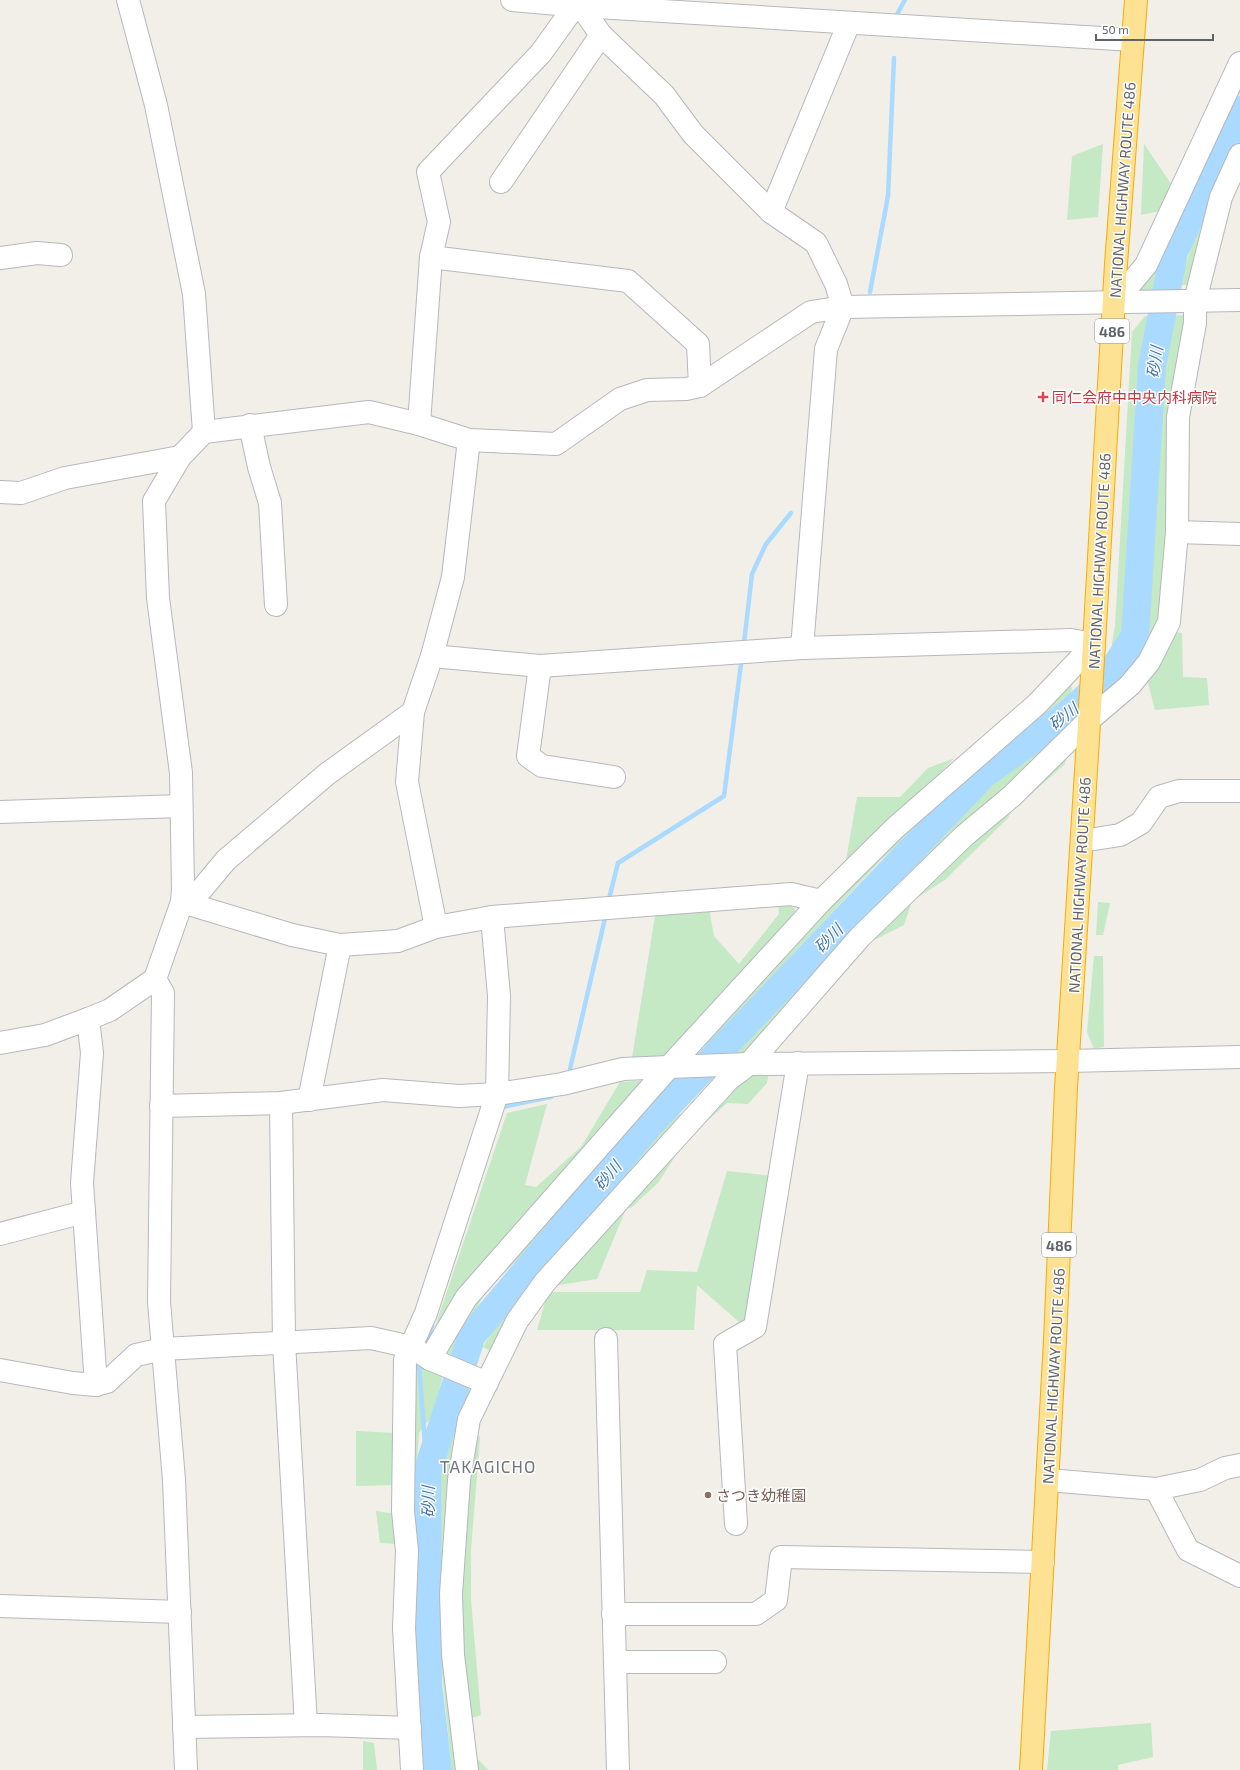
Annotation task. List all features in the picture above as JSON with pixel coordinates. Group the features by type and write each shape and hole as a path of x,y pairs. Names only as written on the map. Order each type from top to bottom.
{"highway":[{"name":"NATIONAL HIGHWAY ROUTE 486","path":"1031,1770 1048,1480 1068,1061 1094,652 1116,264 1136,0"}],"street":[{"path":"128,0 156,105 194,294 204,432"},
{"path":"512,0 582,3 849,23 1133,40"},
{"path":"582,3 601,35 664,95 693,134 771,212 816,243 836,284 844,307 826,349 802,648"},
{"path":"419,424 431,257 439,222 428,172 541,53 569,14 582,3"},
{"path":"771,212 849,23"},
{"path":"501,182 601,35"},
{"path":"1115,302 1146,265 1240,63"},
{"path":"467,1770 453,1655 451,1594 459,1480 469,1419 517,1321 545,1282 728,1080 749,1064 860,937 964,836 1012,796 1089,720 1130,685 1149,662 1169,622 1177,532 1178,417 1195,324 1196,301 1231,195 1240,155"},
{"path":"0,258 37,253 61,255"},
{"path":"431,257 628,281 698,344 700,386"},
{"path":"0,1043 45,1035 110,1010 155,979 182,902 181,773 158,598 154,501 180,457 204,432 250,425 369,412 419,424 469,440 556,444 620,400 647,390 686,390 700,386 811,312 844,307 1240,300"},
{"path":"250,425 259,467 270,503 276,605"},
{"path":"436,927 407,782 413,712 432,656 453,577 469,440"},
{"path":"0,492 21,492 65,478 180,457"},
{"path":"1177,532 1240,534"},
{"path":"430,1359 466,1298 669,1067 821,901 895,828 1094,652 1071,640 802,648 540,666 432,656"},
{"path":"540,666 528,756 542,766 614,777"},
{"path":"182,902 201,890 226,860 327,774 413,712"},
{"path":"1082,841 1120,835 1141,823 1159,797 1179,791 1240,791"},
{"path":"0,812 181,806"},
{"path":"182,902 292,935 340,945 398,941 436,927 492,917 791,894 821,901"},
{"path":"412,1770 404,1628 407,1551 403,1510 405,1360 426,1313 497,1094 498,996 492,917"},
{"path":"308,1100 340,945"},
{"path":"155,979 163,993 159,1302 174,1480 186,1770"},
{"path":"88,1019 92,1053 82,1183 96,1385"},
{"path":"161,1106 281,1103 384,1090 459,1096 497,1094 562,1084 623,1069 798,1063 1068,1061 1240,1057"},
{"path":"736,1524 725,1344 755,1327 798,1063"},
{"path":"281,1103 284,1343 306,1725"},
{"path":"0,1234 84,1212"},
{"path":"0,1370 73,1383 96,1385 107,1382 136,1355 163,1349 370,1338 411,1347 430,1359 487,1383"},
{"path":"606,1339 618,1770"},
{"path":"1048,1480 1156,1489 1200,1480 1225,1468 1240,1466"},
{"path":"1156,1489 1188,1550 1240,1576"},
{"path":"613,1614 756,1614 776,1600 781,1557 1043,1562"},
{"path":"0,1606 180,1612"},
{"path":"615,1662 715,1662"},
{"path":"184,1726 306,1725 410,1728"}],"green space":[{"path":"1240,70 1240,93 1172,239 1161,292 1138,294 1140,282"},
{"path":"1240,121 1240,141 1218,192 1192,285 1178,285 1225,154"},
{"path":"1103,144 1098,217 1067,220 1072,156"},
{"path":"1144,144 1174,188 1165,210 1141,215"},
{"path":"1189,315 1163,616 1146,656 1109,694 1112,643 1115,626 1132,332 1145,316"},
{"path":"1175,632 1182,633 1183,677 1207,678 1209,705 1155,710 1147,679"},
{"path":"1072,674 1071,703 982,768 882,859 709,1043 689,1053 900,829"},
{"path":"1039,751 1047,755 747,1055 735,1053 852,922 1003,767"},
{"path":"1067,751 1065,764 1011,812 1008,818 945,880 912,901 904,925 853,951"},
{"path":"955,758 845,866 857,797 900,797 928,768"},
{"path":"1098,902 1110,903 1103,935 1096,935"},
{"path":"778,903 789,903 800,915 680,1046 661,1057 632,1058 655,916 709,908 714,936 739,964 779,914"},
{"path":"1094,956 1103,956 1104,1047 1094,1049 1087,1032"},
{"path":"747,1071 769,1072 767,1083 748,1104 727,1103 685,1141 658,1183 632,1207 626,1209 597,1279 533,1289 494,1353 483,1347 498,1320 547,1258 672,1113 687,1115"},
{"path":"674,1079 654,1112 572,1203 484,1294 453,1355 428,1348 507,1113 547,1104 525,1185 536,1187 581,1147 620,1082"},
{"path":"727,1171 774,1176 747,1329 697,1285 694,1330 537,1330 548,1292 640,1292 647,1270 697,1272"},
{"path":"411,1356 443,1375 433,1415 419,1433 412,1538"},
{"path":"464,1382 479,1388 473,1431 480,1437 471,1550 471,1600 481,1715 471,1718 475,1756 488,1770 452,1770 441,1665 440,1535 433,1469"},
{"path":"356,1431 397,1433 397,1485 356,1486"},
{"path":"376,1511 396,1514 397,1544 380,1543"},
{"path":"1151,1723 1153,1757 1118,1765 1118,1770 1047,1770 1051,1731"},
{"path":"363,1741 374,1743 377,1770 363,1770"}],"waterway":[{"path":"896,16 905,0"},
{"path":"870,292 888,196 894,58"},
{"name":"砂川","path":"438,1770 428,1684 427,1472 472,1335 651,1123 983,775 1068,714 1109,676 1135,636 1152,366 1174,252 1240,110"},
{"path":"744,643 752,574 766,544 791,513"},
{"path":"608,903 618,863 724,796 741,664"},
{"path":"570,1069 606,914"},
{"path":"501,1109 502,1107 551,1097"},
{"path":"424,1349 432,1326"},
{"path":"421,1360 419,1364 427,1472"}],"place":[{"name":"同仁会府中中央内科病院","path":"1043,397"},
{"name":"さつき幼稚園","path":"708,1495"}],"district":[{"name":"TAKAGICHO","path":"488,1466"}]}
